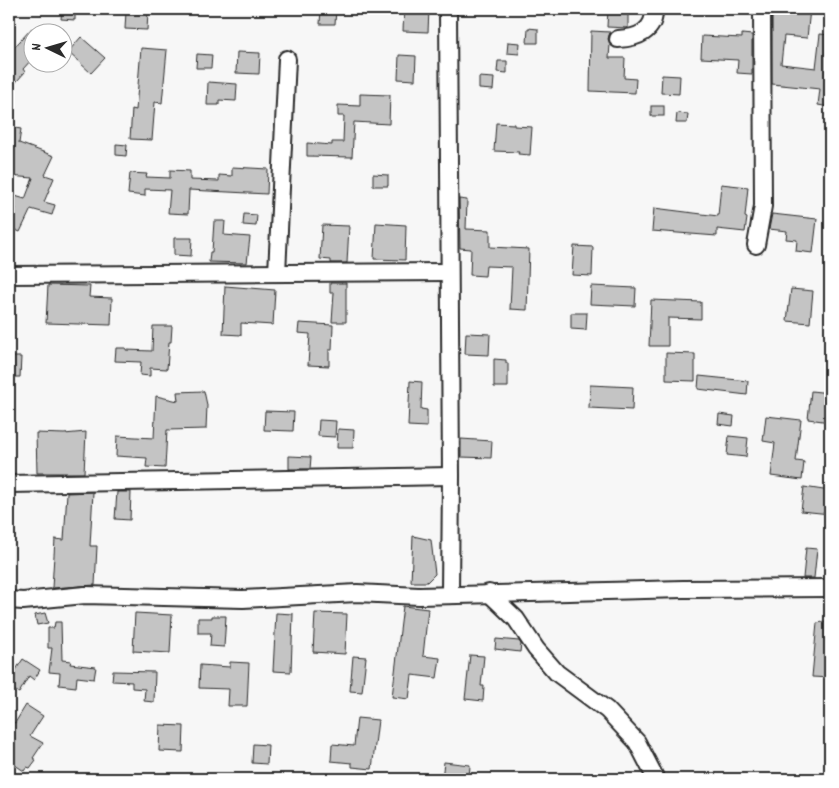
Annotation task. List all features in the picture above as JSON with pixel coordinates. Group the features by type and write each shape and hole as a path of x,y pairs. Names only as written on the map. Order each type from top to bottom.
{"street":[{"path":"448,9 450,594"},
{"path":"618,39 634,38 646,31 654,14 654,9"},
{"path":"756,245 763,206 762,9"},
{"path":"277,273 287,59"},
{"path":"9,275 449,272"},
{"path":"9,484 451,476"},
{"path":"9,600 23,602 85,595 243,599 357,593 419,596 489,593 830,588"},
{"path":"489,593 516,619 536,649 557,673 607,710 637,742 656,779"}],"building":[{"path":"62,9 75,9 75,20 61,19"},
{"path":"321,9 336,9 335,24 320,24"},
{"path":"404,9 429,9 428,32 403,31"},
{"path":"608,9 628,9 628,28 607,27"},
{"path":"772,9 810,9 807,38 784,36 781,64 816,68 820,34 830,35 830,107 818,105 820,89 772,84"},
{"path":"126,11 148,12 147,30 125,29"},
{"path":"528,28 538,29 538,43 527,43"},
{"path":"591,31 610,32 608,39 610,44 609,58 625,58 624,78 636,79 635,93 590,91"},
{"path":"742,34 752,35 752,74 737,73 738,60 701,58 702,36 742,38"},
{"path":"81,37 105,58 91,73 72,56 72,47"},
{"path":"22,39 22,72 25,72 9,90 9,53"},
{"path":"508,42 520,43 519,54 507,53"},
{"path":"141,48 167,50 162,103 155,102 152,140 130,139 132,109 136,110"},
{"path":"237,52 260,53 259,74 236,73"},
{"path":"197,54 212,55 211,68 196,68"},
{"path":"399,55 416,56 415,80 398,79"},
{"path":"498,61 507,61 507,73 497,72"},
{"path":"662,75 680,76 679,94 661,93"},
{"path":"479,77 494,78 493,90 479,89"},
{"path":"208,82 237,84 236,101 219,100 219,105 207,105"},
{"path":"360,94 390,95 389,124 354,122 352,157 307,156 307,143 332,145 332,142 343,142 344,116 338,116 338,105 360,106"},
{"path":"651,106 664,106 664,116 651,116"},
{"path":"677,113 688,114 687,123 676,123"},
{"path":"496,123 532,127 530,155 518,154 519,152 494,151"},
{"path":"9,127 21,129 19,143 54,156 45,175 54,178 44,202 55,205 52,215 31,209 20,232 9,227 16,208 11,207 15,196 25,199 33,178 9,176"},
{"path":"116,144 127,145 126,156 116,155"},
{"path":"232,167 268,169 267,194 189,190 188,214 168,213 170,190 145,189 145,196 128,194 130,173 147,174 146,177 170,178 170,170 190,171 190,180 219,181 219,175 232,176"},
{"path":"373,174 388,175 388,186 373,186"},
{"path":"721,184 748,187 745,232 717,229 717,236 652,231 654,208 718,216"},
{"path":"459,199 467,200 466,229 490,230 490,247 529,249 527,310 510,309 512,267 486,266 485,276 470,275 471,249 460,248"},
{"path":"244,214 257,215 256,226 243,225"},
{"path":"772,214 817,219 813,253 796,251 797,240 786,239 787,231 769,229"},
{"path":"214,221 225,221 224,235 250,237 247,263 209,262 210,252 212,252"},
{"path":"376,223 406,225 405,260 374,259"},
{"path":"322,225 349,226 347,263 331,263 331,260 320,259"},
{"path":"174,238 192,238 191,256 174,255"},
{"path":"574,246 593,247 592,276 572,275"},
{"path":"330,283 346,283 346,322 332,322 334,293 330,293"},
{"path":"48,285 90,286 89,297 112,298 111,325 46,323"},
{"path":"225,286 275,290 273,325 241,323 241,335 223,334"},
{"path":"591,286 636,288 635,306 590,304"},
{"path":"791,289 813,291 810,323 787,321"},
{"path":"651,300 701,302 701,319 668,318 668,346 649,346"},
{"path":"571,313 587,313 586,330 571,329"},
{"path":"299,323 333,325 332,350 329,350 329,366 308,365 310,334 298,333"},
{"path":"153,326 172,326 167,369 150,368 150,376 140,375 141,362 115,361 116,348 152,351"},
{"path":"466,333 490,334 489,355 465,354"},
{"path":"666,353 695,354 695,381 666,380"},
{"path":"9,357 21,357 20,377 9,377"},
{"path":"494,359 506,360 506,363 508,363 508,387 494,387"},
{"path":"699,376 748,381 747,395 698,389"},
{"path":"410,381 422,382 421,409 427,410 427,427 408,426"},
{"path":"590,385 633,387 632,410 589,408"},
{"path":"204,391 207,405 206,429 167,430 165,468 146,467 147,458 116,456 117,436 154,438 156,396 178,401 177,392"},
{"path":"811,391 830,393 830,422 808,419"},
{"path":"265,411 294,412 293,431 264,430"},
{"path":"719,414 734,416 733,426 718,424"},
{"path":"766,416 801,420 796,461 804,462 802,480 771,476 775,443 763,441"},
{"path":"319,420 336,421 335,437 318,436"},
{"path":"338,429 354,430 353,448 337,448"},
{"path":"86,432 84,473 37,473 36,433 64,434"},
{"path":"729,436 748,438 746,457 727,455"},
{"path":"461,439 492,441 491,458 461,457"},
{"path":"289,456 311,457 310,469 289,469"},
{"path":"804,487 830,491 830,514 801,511"},
{"path":"93,492 90,546 97,546 95,585 52,588 55,539 64,540 67,493"},
{"path":"117,492 131,492 130,520 115,519"},
{"path":"413,536 431,540 435,574 427,582 411,582"},
{"path":"806,548 817,549 814,578 803,578"},
{"path":"403,606 428,609 423,656 440,658 437,678 412,675 409,699 392,697"},
{"path":"45,613 48,623 37,625 35,615"},
{"path":"135,613 172,615 170,653 133,651"},
{"path":"276,613 293,614 291,672 273,671"},
{"path":"315,613 347,614 345,654 313,652"},
{"path":"212,616 226,616 224,647 210,646 211,633 198,633 198,618 212,618"},
{"path":"830,621 830,678 812,677 817,623"},
{"path":"55,622 61,622 62,660 71,661 70,664 96,667 94,679 77,677 76,687 59,685 60,673 49,672 52,648 48,648 48,628 54,628"},
{"path":"496,639 519,641 521,644 520,652 495,649"},
{"path":"470,655 484,656 481,686 484,686 483,701 465,699"},
{"path":"353,656 366,657 362,692 350,691"},
{"path":"23,659 40,670 34,680 29,676 19,693 9,687 9,671 13,674"},
{"path":"230,662 249,663 247,706 228,706 229,689 199,688 200,665 230,667"},
{"path":"113,671 155,672 154,702 144,701 145,689 132,688 132,682 112,681"},
{"path":"26,705 43,716 30,736 43,743 33,758 36,760 30,768 27,767 24,771 9,761 9,719 15,723"},
{"path":"357,718 378,720 372,769 352,767 352,763 331,761 332,744 354,746"},
{"path":"160,725 184,726 183,752 159,751"},
{"path":"253,744 268,745 267,764 252,763"},
{"path":"444,762 470,765 469,779 442,779"}]}
